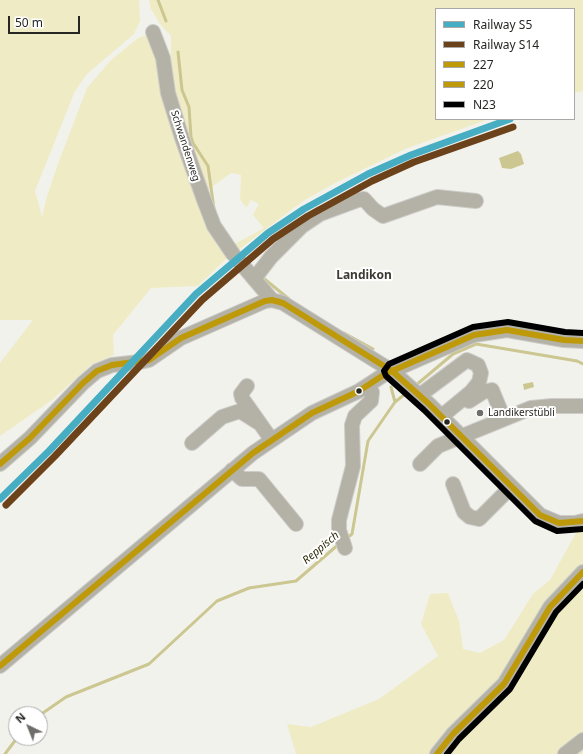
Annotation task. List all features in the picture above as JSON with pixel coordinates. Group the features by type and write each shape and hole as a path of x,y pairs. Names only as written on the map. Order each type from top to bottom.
{"street":[{"name":"Schwandenweg","path":"153,32 163,58 168,93 182,138 214,226 236,257 272,300"},
{"path":"254,279 271,257 302,226 320,214 333,209 364,199 373,210 383,216 437,197 476,201"},
{"path":"0,464 30,438 86,379 97,371 112,365 149,360 180,338 272,300 283,303 392,371 444,418 529,506 546,519 566,524 583,521"},
{"path":"0,666 232,470 271,439 312,413 368,386 392,371 474,335 507,330 564,340 583,341"},
{"path":"418,394 467,360 478,365 480,373 479,382 471,392 444,418"},
{"path":"247,386 241,394 242,398 271,439"},
{"path":"345,548 339,520 353,466 352,425 355,416 371,401 372,392 368,386"},
{"path":"444,418 483,392 492,390 504,419"},
{"path":"420,464 438,446 531,408 583,406"},
{"path":"192,444 222,417 240,411 259,422"},
{"path":"232,470 242,479 259,479 296,524"},
{"path":"453,484 464,512 470,517 479,519 511,487"},
{"path":"437,754 453,734 504,684 550,607 583,572"},
{"path":"565,754 583,740"}],"shaded area":[{"path":"0,0 139,0 140,21 134,34 87,74 75,91 35,191 42,217 47,196 59,161 87,88 110,61 138,38 147,35 229,256 198,286 151,288 113,335 114,355 92,364 52,400 0,436 0,363 33,320 0,320"},
{"path":"149,0 583,0 583,91 575,93 575,8 435,8 435,120 486,120 405,149 335,183 303,201 237,251 233,245 264,228 253,215 259,204 251,200 247,207 243,204 240,199 241,175 231,173 205,192 183,126 171,78 171,36 160,24 151,9"},
{"path":"518,151 521,154 524,164 511,169 502,168 499,158"},
{"path":"533,382 534,387 524,390 523,384"},
{"path":"583,529 583,754 296,754 287,724 311,727 379,699 438,656 421,624 430,594 448,593 459,621 463,649 480,653 504,640 533,594 550,580 577,531"}],"waterway":[{"path":"158,0 166,21"},
{"path":"178,52 182,90 189,107 191,137 193,143 208,166 214,209"},
{"path":"262,277 289,299"},
{"path":"344,333 373,349"},
{"name":"Reppisch","path":"415,386 453,354 476,344 577,361 583,364"},
{"path":"391,387 395,402"},
{"name":"Reppisch","path":"347,538 352,534 368,441 395,402 409,391"},
{"name":"Reppisch","path":"48,709 66,697 149,664 217,601 249,588 296,581 339,544"},
{"name":"Reppisch","path":"5,754 11,746"}],"rail line":[{"name":"S5","path":"0,499 49,451 196,294 268,233 304,209 368,174 411,155 507,120"},
{"name":"S14","path":"6,505 55,456 202,300 273,239 308,216 372,181 414,162 513,127"}],"transit line":[{"name":"220","path":"0,464 30,438 83,383 97,371 112,365 149,360 181,338 265,301 272,300 283,303 392,371 429,404 540,515 559,523 583,521"},
{"name":"N23","path":"583,333 565,332 508,322 473,327 389,364 384,371 386,376 424,410 535,521 557,531 583,529"},
{"name":"227","path":"0,666 253,453 312,413 359,391 385,374 474,335 507,330 564,340 583,341"},
{"name":"220","path":"437,754 453,734 504,684 550,607 583,572"},
{"name":"N23","path":"447,754 459,739 510,689 556,612 583,584"}],"place":[{"name":"Landikerstübli","path":"480,413"}],"district":[{"name":"Landikon","path":"364,276"}]}
